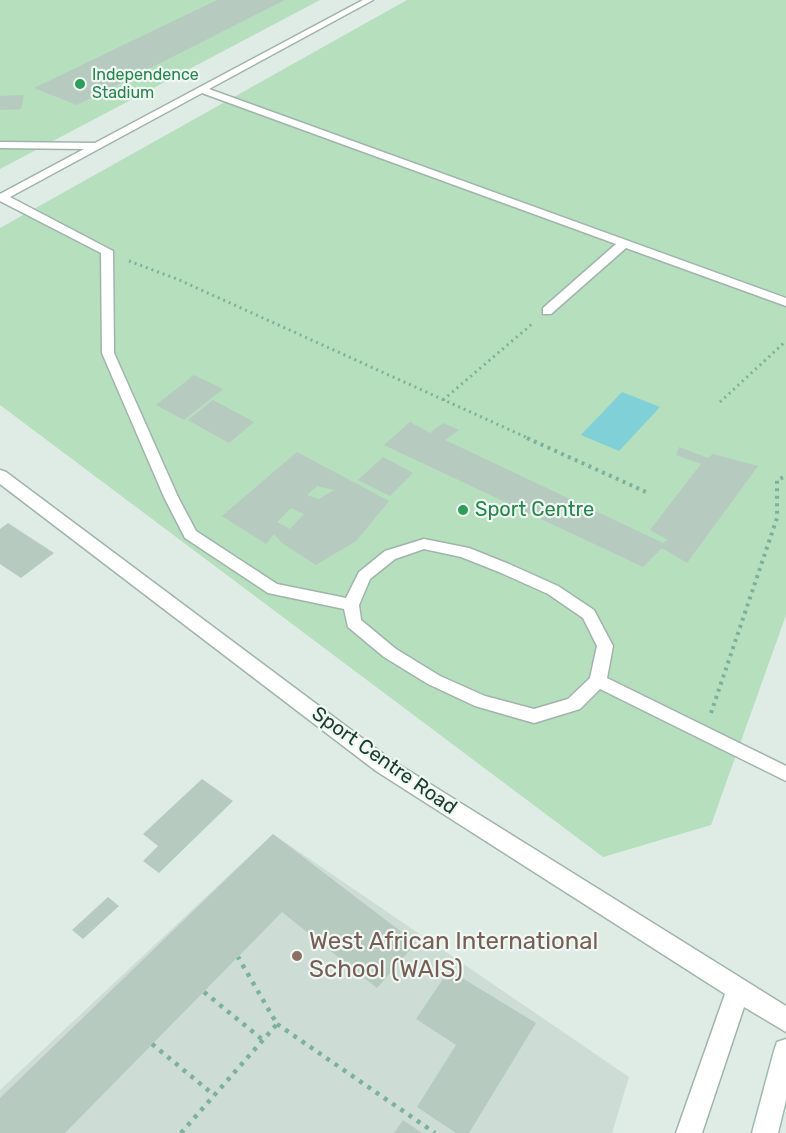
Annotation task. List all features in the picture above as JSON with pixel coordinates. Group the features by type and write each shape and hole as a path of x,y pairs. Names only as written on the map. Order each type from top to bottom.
{"street":[{"name":"Sport Centre Road","path":"0,476 383,765 786,1020"},
{"path":"689,1133 738,990"},
{"path":"765,1133 786,1051"}],"lane":[{"path":"1,198 369,0"},
{"path":"202,90 786,302"},
{"path":"0,145 97,146"},
{"path":"1,198 107,251 108,353 190,534 273,589 351,605"},
{"path":"547,311 624,243"},
{"path":"424,544 464,552 553,590 589,614 605,646 598,681 574,704 534,716 481,701 434,680 390,653 354,623 351,605 363,576 390,555 424,544"},
{"path":"598,681 786,774"}],"path":[{"path":"107,251 177,279 646,492"},
{"path":"443,400 533,323"},
{"path":"720,402 786,341"},
{"path":"704,732 777,518 777,480 786,476"},
{"path":"238,957 277,1024 435,1133"},
{"path":"204,992 263,1040"},
{"path":"181,1133 277,1024"},
{"path":"152,1044 214,1095"}],"shaded area":[{"name":"West African International School (WAIS)","path":"273,834 629,1077 612,1133 0,1133 0,1090"}],"green space":[{"name":"Independence Stadium","path":"0,0 320,0 0,169"},
{"name":"Sport Centre","path":"407,0 786,0 786,615 711,825 603,857 0,405 0,228"}],"water":[{"path":"622,392 660,407 619,451 581,435"}],"building":[{"path":"217,0 285,0 77,105 34,88"},
{"path":"24,95 21,109 0,110 0,96"},
{"path":"194,375 223,389 184,420 156,405"},
{"path":"213,400 254,422 229,443 188,420"},
{"path":"410,422 430,433 443,423 459,430 445,440 663,543 668,540 650,530 701,464 676,455 679,447 708,458 713,454 758,466 687,563 662,548 643,567 384,445"},
{"path":"297,452 389,501 356,541 316,565 282,543 274,534 266,544 222,516","holes":["317,486 334,490 319,499 307,495","291,508 304,514 290,529 277,522"]},
{"path":"383,457 413,473 390,496 358,480"},
{"path":"8,523 54,553 21,578 0,564 0,529"},
{"path":"202,779 233,801 159,873 143,861 158,846 143,834"},
{"path":"273,834 416,943 377,988 282,912 65,1133 0,1133 0,1098"},
{"path":"108,897 119,906 83,939 72,930"},
{"path":"449,970 536,1023 469,1133 456,1133 417,1107 456,1045 416,1019"},
{"path":"403,1120 422,1133 394,1133"}],"place":[{"name":"Independence Stadium","path":"80,84"},
{"name":"Sport Centre","path":"463,510"},
{"name":"West African International School (WAIS)","path":"297,956"}]}
